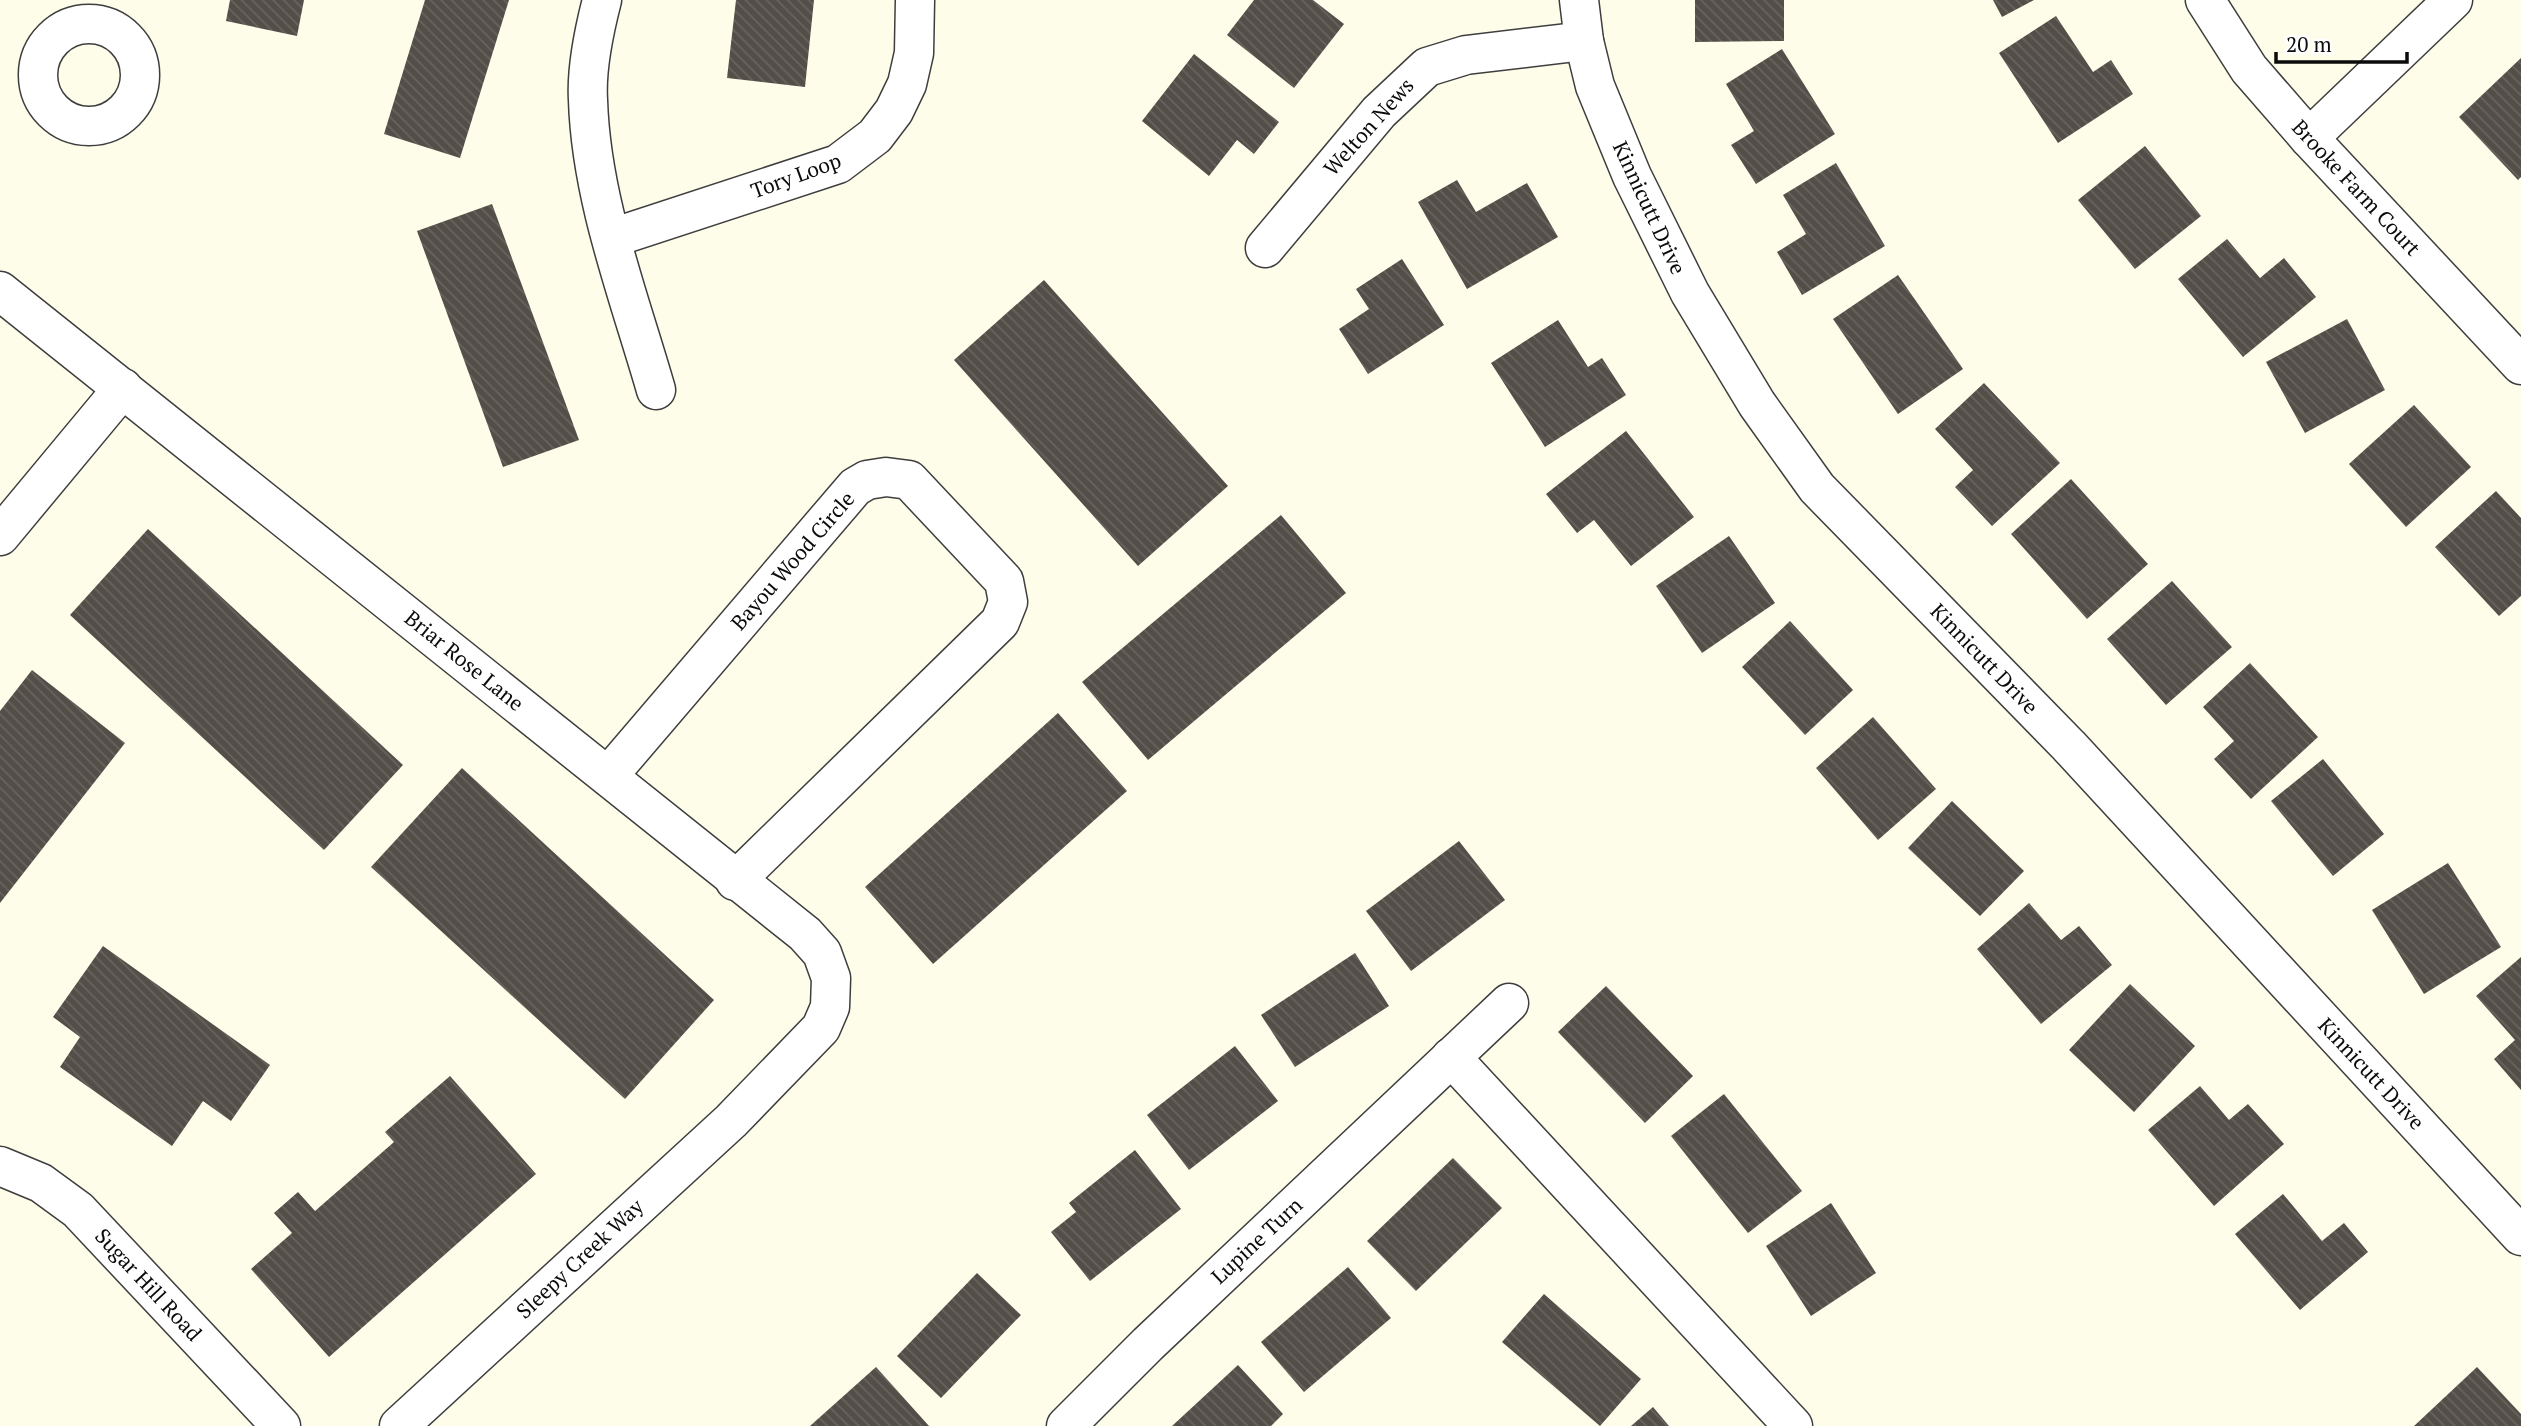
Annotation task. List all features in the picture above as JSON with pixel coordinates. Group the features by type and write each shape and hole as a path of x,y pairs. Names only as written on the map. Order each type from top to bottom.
{"street":[{"path":"602,0 595,27 587,97 592,161 656,390"},
{"name":"Tory Loop","path":"612,238 844,160 875,135 894,111 907,83 914,53 915,0"},
{"name":"Kinnicutt Drive","path":"1580,0 1584,41 1595,86 1628,168 1690,293 1757,404 1817,488 2069,746 2521,1236"},
{"name":"Brooke Farm Court","path":"2205,0 2249,69 2309,138 2521,365"},
{"path":"2309,138 2454,0"},
{"name":"Welton News","path":"1265,248 1379,112 1427,67 1436,62 1466,55 1584,41"},
{"path":"0,290 123,388 0,536"},
{"name":"Briar Rose Lane","path":"123,388 735,881 805,934 822,953 831,978 831,1004 821,1028 760,1091"},
{"name":"Bayou Wood Circle","path":"608,776 855,487 867,480 886,477 909,480 1004,581 1008,602 1000,622 735,881"},
{"name":"Lupine Turn","path":"1066,1426 1148,1344 1508,1003"},
{"path":"1451,1057 1793,1426"},
{"name":"Sleepy Creek Way","path":"399,1426 760,1091"},
{"name":"Sugar Hill Road","path":"0,1166 41,1183 78,1210 281,1426"}],"building":[{"path":"230,0 304,0 297,36 226,21"},
{"path":"425,0 509,0 460,158 384,134"},
{"path":"736,0 814,0 805,87 727,78"},
{"path":"1254,0 1313,0 1344,24 1294,88 1227,35"},
{"path":"1695,0 1784,0 1784,41 1695,42"},
{"path":"1993,0 2034,0 2002,17"},
{"path":"2056,16 2093,72 2111,60 2133,94 2058,143 1999,53"},
{"path":"1782,49 1835,134 1756,184 1731,145 1754,131 1726,84"},
{"path":"1194,54 1279,122 1254,154 1237,140 1209,176 1142,121"},
{"path":"2521,58 2521,177 2518,180 2459,117"},
{"path":"2145,146 2201,216 2135,269 2078,200"},
{"path":"1836,163 1885,246 1802,295 1777,252 1806,234 1783,195"},
{"path":"1457,180 1476,212 1527,183 1558,237 1467,289 1418,202"},
{"path":"492,204 579,440 503,467 417,231"},
{"path":"2227,239 2260,278 2284,258 2316,297 2243,357 2178,279"},
{"path":"1402,259 1444,325 1368,374 1339,329 1369,309 1356,289"},
{"path":"1898,275 1963,369 1898,414 1833,319"},
{"path":"1044,280 1228,486 1138,566 954,360"},
{"path":"2347,319 2385,390 2305,433 2266,362"},
{"path":"1558,320 1588,367 1602,358 1626,395 1545,447 1491,363"},
{"path":"1984,383 2060,463 1992,526 1955,487 1973,470 1935,429"},
{"path":"2414,405 2471,467 2406,527 2349,464"},
{"path":"1626,431 1694,517 1631,566 1594,520 1577,533 1546,494"},
{"path":"2071,479 2148,564 2087,619 2011,534"},
{"path":"2496,491 2521,518 2521,596 2499,616 2435,547"},
{"path":"1281,515 1346,593 1148,760 1082,682"},
{"path":"148,529 403,765 324,850 70,615"},
{"path":"1729,536 1775,603 1702,653 1656,586"},
{"path":"2172,581 2232,647 2166,705 2107,639"},
{"path":"1790,621 1853,690 1805,735 1742,667"},
{"path":"2250,663 2318,737 2251,799 2214,759 2234,741 2203,707"},
{"path":"32,670 125,743 0,903 0,711"},
{"path":"1058,713 1127,791 933,964 865,887"},
{"path":"1873,717 1936,789 1878,840 1816,768"},
{"path":"2323,759 2384,834 2333,876 2271,801"},
{"path":"462,768 714,1000 625,1099 371,867"},
{"path":"1952,801 2024,871 1980,916 1908,848"},
{"path":"1459,841 1505,900 1411,971 1366,911"},
{"path":"2448,863 2501,947 2424,994 2372,910"},
{"path":"2029,903 2061,940 2079,926 2112,965 2041,1024 1977,949"},
{"path":"103,946 270,1065 231,1121 203,1101 172,1146 60,1067 80,1037 53,1017"},
{"path":"1355,953 1389,1006 1295,1067 1261,1015"},
{"path":"2521,957 2521,1090 2494,1059 2515,1040 2476,996"},
{"path":"2130,984 2195,1046 2134,1112 2069,1050"},
{"path":"1606,986 1693,1076 1645,1123 1558,1032"},
{"path":"1235,1046 1278,1101 1189,1170 1147,1115"},
{"path":"450,1076 536,1174 329,1357 251,1269 292,1233 274,1213 298,1192 315,1211 394,1142 385,1132"},
{"path":"2200,1086 2229,1120 2248,1104 2284,1144 2214,1206 2148,1130"},
{"path":"1724,1094 1802,1191 1748,1233 1671,1136"},
{"path":"1135,1150 1181,1209 1090,1281 1051,1232 1076,1212 1069,1203"},
{"path":"1453,1158 1502,1208 1416,1291 1367,1241"},
{"path":"2283,1194 2322,1241 2344,1223 2368,1252 2300,1310 2235,1234"},
{"path":"1831,1203 1876,1273 1811,1316 1766,1246"},
{"path":"1348,1267 1391,1318 1304,1392 1261,1342"},
{"path":"977,1273 1021,1315 941,1398 897,1356"},
{"path":"1544,1294 1641,1379 1600,1426 1502,1342"},
{"path":"1238,1365 1283,1414 1271,1426 1172,1426"},
{"path":"876,1367 929,1426 810,1426"},
{"path":"2477,1367 2521,1414 2521,1426 2414,1426"},
{"path":"1653,1407 1669,1426 1631,1426"}]}
